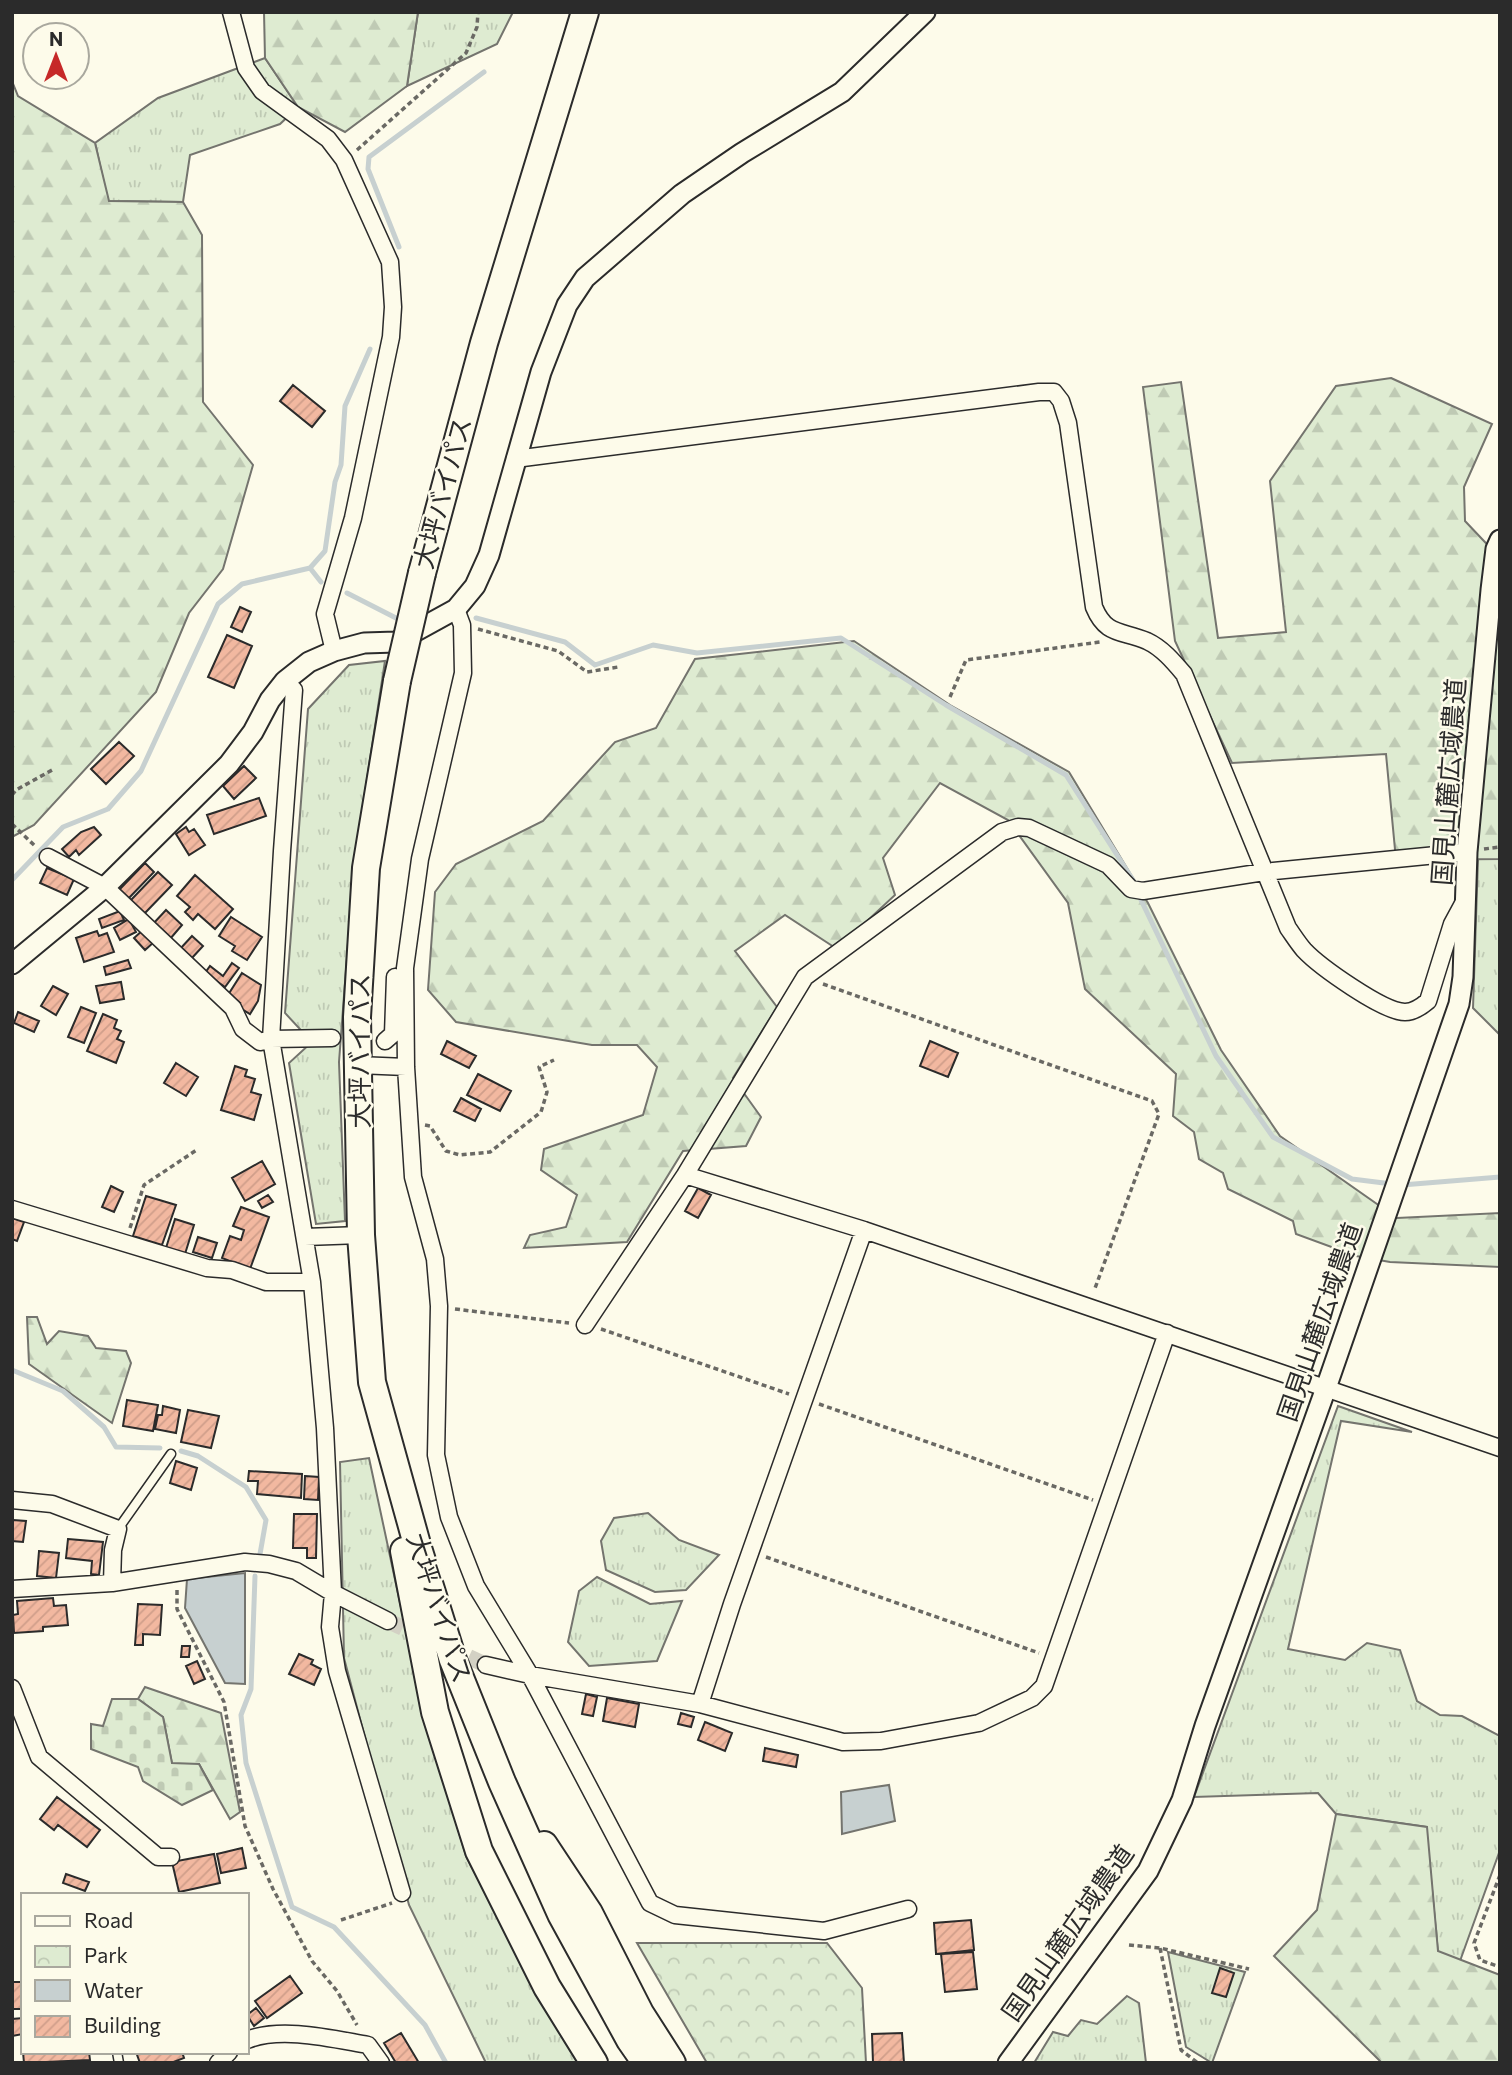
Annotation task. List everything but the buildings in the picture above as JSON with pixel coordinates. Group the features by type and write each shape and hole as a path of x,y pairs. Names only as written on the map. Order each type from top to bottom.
{"highway":[{"name":"大坪バイパス","path":"585,12 484,342 422,573 397,681 366,868 357,1017 362,1235 372,1382 418,1548 453,1660 502,1782 561,1914 646,2063"},
{"path":"372,1382 435,1712 475,1838 547,1987 594,2063"},
{"path":"502,1782 589,1913 640,2013 672,2063"}],"street":[{"path":"231,12 246,68 262,91 328,139 344,160 390,262 393,307 391,337 353,518 326,614 334,650"},
{"path":"908,1909 824,1931 675,1915 650,1903 530,1675 475,1586 449,1517 436,1455 439,1306 435,1259 413,1177 408,1122 405,968 420,859 463,673 459,617 489,555 541,372 568,304 585,278 682,194 742,153 842,92 925,12"},
{"path":"515,459 820,418 1054,392 1061,401 1068,423 1094,607 1100,621 1111,630 1148,642 1169,656 1184,674 1288,928 1304,949 1330,972 1391,1009 1406,1012 1420,1008 1428,1000 1452,924 1466,898"},
{"name":"国見山麓広域農道","path":"1008,2063 1148,1871 1182,1800 1210,1713 1459,1004 1463,978 1466,852 1491,590 1496,549 1500,540"},
{"path":"12,964 105,887 229,764 285,681 310,662 334,650 364,643 396,642 459,617"},
{"path":"285,681 294,690 271,1039 312,1282 326,1428 333,1593 330,1627 337,1671 402,1893"},
{"path":"585,1325 685,1175 805,977 1002,832 1018,827 1029,828 1108,865 1131,889 1143,891 1264,872 1466,852"},
{"path":"48,857 105,887 233,1008 243,1029 260,1042 271,1039 332,1038"},
{"path":"385,1041 393,1034 395,976 405,968"},
{"path":"358,1065 406,1067"},
{"path":"685,1175 864,1230 1500,1448"},
{"path":"12,1209 207,1268 232,1270 266,1282 312,1282"},
{"path":"700,1704 750,1552 864,1230"},
{"path":"305,1237 362,1235"},
{"path":"486,1665 700,1704 843,1742 881,1741 979,1723 1032,1698 1044,1686 1167,1333"},
{"path":"12,1500 52,1504 118,1529 113,1550 112,1583"},
{"path":"12,1588 112,1583 246,1562 269,1564 296,1571 388,1622"},
{"path":"12,1688 39,1757 158,1857 171,1857"},
{"path":"248,2040 260,2035 314,2036 368,2045 381,2063"}],"lane":[{"path":"118,1529 171,1454"}],"path":[{"path":"344,160 375,136 466,53 477,27 478,12"},
{"path":"459,617 558,651 587,672 618,667"},
{"path":"950,697 966,660 1099,642 1111,630"},
{"path":"12,795 16,790 54,769"},
{"path":"12,824 32,844"},
{"path":"805,977 854,997 1152,1101 1159,1114 1088,1306"},
{"path":"408,1122 430,1126 446,1151 460,1155 490,1152 541,1112 547,1092 539,1067 554,1059"},
{"path":"125,1243 144,1185 198,1149"},
{"path":"439,1306 604,1329 1107,1505"},
{"path":"750,1552 1054,1658"},
{"path":"176,1572 177,1609 224,1702 245,1826 273,1889 312,1961 337,1991 368,2045"},
{"path":"1500,1875 1474,1943 1480,1960 1500,1967"},
{"path":"341,1920 396,1902 402,1893"},
{"path":"1129,1945 1160,1948 1249,1969"},
{"path":"1160,1948 1181,2050 1198,2063"}],"green space":[{"path":"264,12 418,12 407,86 345,132 298,107 265,58"},
{"path":"418,12 513,12 497,44 407,86"},
{"path":"265,58 298,107 280,124 190,155 183,202 108,201 95,143 158,98"},
{"path":"12,81 18,96 95,143 109,201 183,202 202,235 203,402 253,465 223,569 189,613 156,692 34,825 12,837"},
{"path":"1391,378 1492,424 1464,487 1465,521 1500,558 1500,859 1396,860 1386,754 1232,763 1175,641 1143,387 1181,382 1218,638 1286,632 1270,481 1336,386"},
{"path":"854,641 950,705 1069,772 1148,903 1221,1050 1280,1136 1397,1218 1500,1213 1500,1267 1390,1262 1356,1256 1296,1234 1293,1221 1228,1189 1223,1173 1199,1159 1194,1132 1173,1116 1176,1074 1085,989 1068,903 1008,820 940,783 883,858 895,895 837,949 785,915 735,951 777,1007 733,1078 761,1117 746,1146 683,1151 627,1242 524,1248 530,1235 566,1227 577,1195 541,1170 544,1149 643,1115 657,1067 637,1045 592,1045 456,1022 428,990 435,892 456,864 543,821 615,742 656,728 695,659"},
{"path":"385,661 354,864 339,1062 345,1221 316,1224 289,1063 312,1042 285,1013 308,709 349,665"},
{"path":"1478,859 1500,859 1500,1035 1473,1008"},
{"path":"27,1317 37,1317 47,1344 59,1331 88,1336 96,1348 126,1351 131,1363 112,1423 29,1364"},
{"path":"1338,1406 1412,1432 1341,1421 1288,1649 1345,1660 1367,1643 1400,1650 1417,1701 1440,1715 1462,1716 1500,1736 1500,1850 1460,1961 1438,1952 1426,1827 1336,1814 1318,1793 1194,1797"},
{"path":"369,1458 424,1715 466,1856 530,1979 581,2063 486,2063 409,1905 344,1658 340,1462"},
{"path":"648,1513 679,1540 719,1555 686,1590 655,1592 606,1570 601,1541 614,1518"},
{"path":"597,1577 650,1604 682,1601 657,1661 589,1666 568,1642 579,1591"},
{"path":"145,1687 221,1713 240,1812 230,1819 199,1764 172,1764 163,1717 138,1699"},
{"path":"112,1699 138,1699 163,1717 172,1763 199,1764 213,1790 182,1805 143,1781 138,1767 91,1749 91,1724 103,1726"},
{"path":"1336,1814 1427,1827 1438,1951 1500,1975 1500,2063 1382,2063 1274,1956 1317,1910"},
{"path":"637,1943 827,1943 862,1988 866,2063 707,2063"},
{"path":"1168,1952 1245,1972 1212,2063 1186,2047"},
{"path":"1127,1996 1139,2003 1146,2063 1034,2063 1053,2032 1068,2036 1081,2020 1097,2024"}],"water":[{"path":"245,1573 245,1684 225,1683 185,1608 187,1579"},
{"path":"889,1785 895,1821 842,1834 841,1792"}],"waterway":[{"path":"399,247 368,169 369,157 484,72"},
{"path":"12,880 63,827 108,809 141,771 218,604 242,584 310,568 325,551 335,482 341,465 345,406 370,349"},
{"path":"310,568 321,582"},
{"path":"347,593 396,618 404,618"},
{"path":"476,618 565,642 595,665 653,645 697,653 841,638 946,705 1066,775 1133,880"},
{"path":"1141,900 1216,1056 1273,1137 1352,1179 1392,1184"},
{"path":"1402,1185 1500,1177"},
{"path":"12,1370 63,1391 104,1427 116,1447 160,1448"},
{"path":"181,1451 198,1456 246,1487 266,1520 260,1554"},
{"path":"255,1576 251,1689 241,1715 246,1763 292,1907 334,1927 425,2025 446,2063"}],"tunnel":[{"path":"388,1621 423,1637"},
{"path":"447,1647 486,1665"}]}
